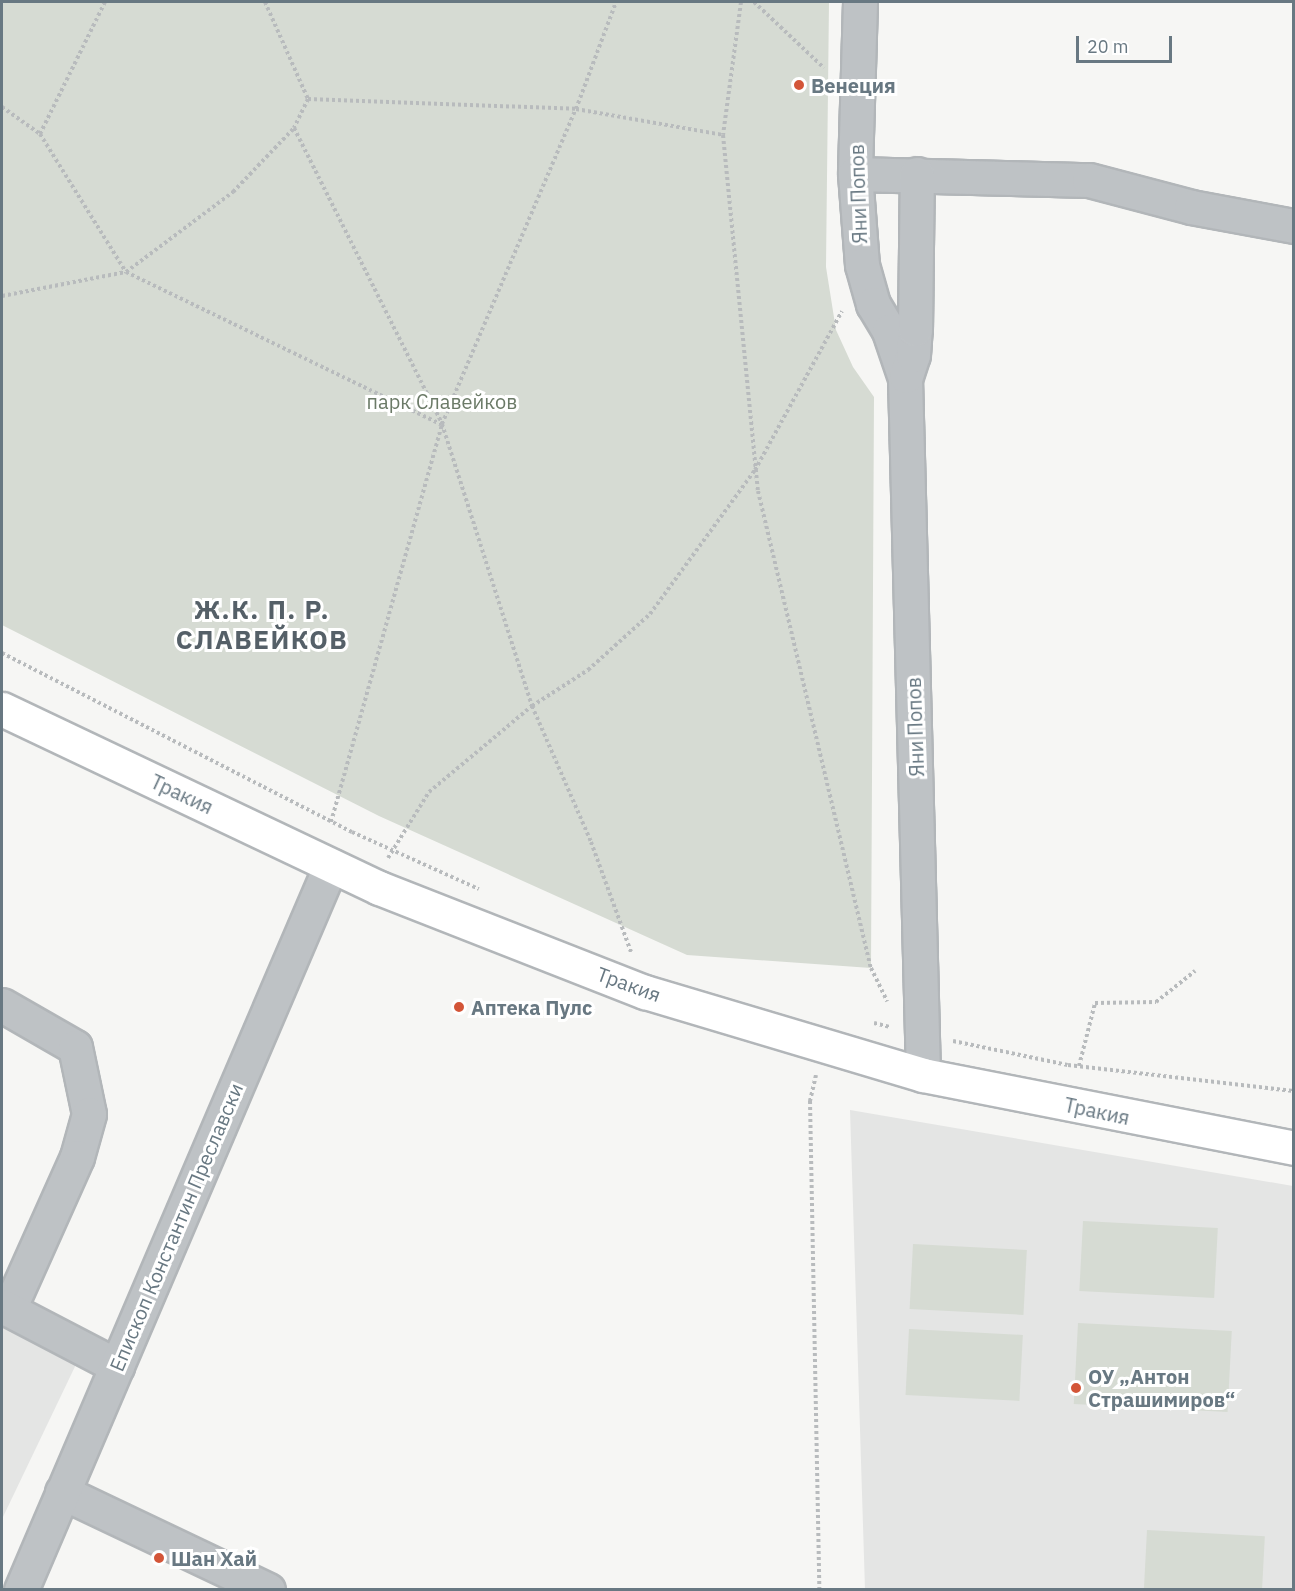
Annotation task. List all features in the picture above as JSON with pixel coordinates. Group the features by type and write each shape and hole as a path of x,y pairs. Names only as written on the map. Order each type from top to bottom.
{"main road":[{"name":"Тракия","path":"2,709 331,865 645,992 923,1075 1293,1148"}],"street":[{"name":"Яни Попов","path":"860,2 855,174 864,277 905,378"},
{"path":"855,174 1089,180 1191,207 1293,226"},
{"name":"Яни Попов","path":"917,174 915,329 913,355 905,378 912,1032 923,1075"},
{"name":"Епископ Константин Преславски","path":"21,1590 331,865"},
{"path":"2,1005 75,1047 89,1114 77,1157 5,1308 117,1366"},
{"path":"63,1492 268,1590"}],"path":[{"path":"40,134 105,2"},
{"path":"2,296 126,272 233,192 294,128 308,99 265,2"},
{"path":"331,822 442,424 576,109 616,2"},
{"path":"741,2 723,135 755,470 871,968 912,1032"},
{"path":"754,2 824,66 824,77"},
{"path":"308,99 576,109 723,135"},
{"path":"2,107 40,134 126,272 442,424"},
{"path":"294,128 442,424 532,706 591,842 633,958 623,955"},
{"path":"392,848 429,792 532,706 588,670 650,614 755,470 843,309 840,298"},
{"path":"2,653 331,822 486,892"},
{"path":"1078,1066 1095,1003 1156,1002 1195,971"},
{"path":"867,1022 1078,1066 1293,1091"},
{"path":"819,1590 810,1101 823,1045"}],"shaded area":[{"name":"ОУ „Антон Страшимиров“","path":"850,1110 1293,1186 1293,1589 865,1589"},
{"path":"2,1315 81,1354 2,1519"}],"green space":[{"name":"парк Славейков","path":"2,2 829,2 826,267 836,330 853,367 874,397 871,968 687,955 379,816 2,625"},
{"path":"1083,1221 1218,1228 1214,1298 1079,1291"},
{"path":"913,1244 1027,1250 1023,1315 910,1309"},
{"path":"1078,1323 1232,1331 1228,1412 1074,1404"},
{"path":"909,1329 1023,1335 1019,1401 906,1395"},
{"path":"1147,1530 1265,1536 1262,1590 1144,1589"}],"place":[{"name":"Венеция","path":"799,85"},
{"name":"Аптека Пулс","path":"459,1007"},
{"name":"ОУ „Антон Страшимиров“","path":"1076,1388"},
{"name":"Шан Хай","path":"159,1558"}],"district":[{"name":"Ж.К. П. Р. СЛАВЕЙКОВ","path":"262,625"}]}
